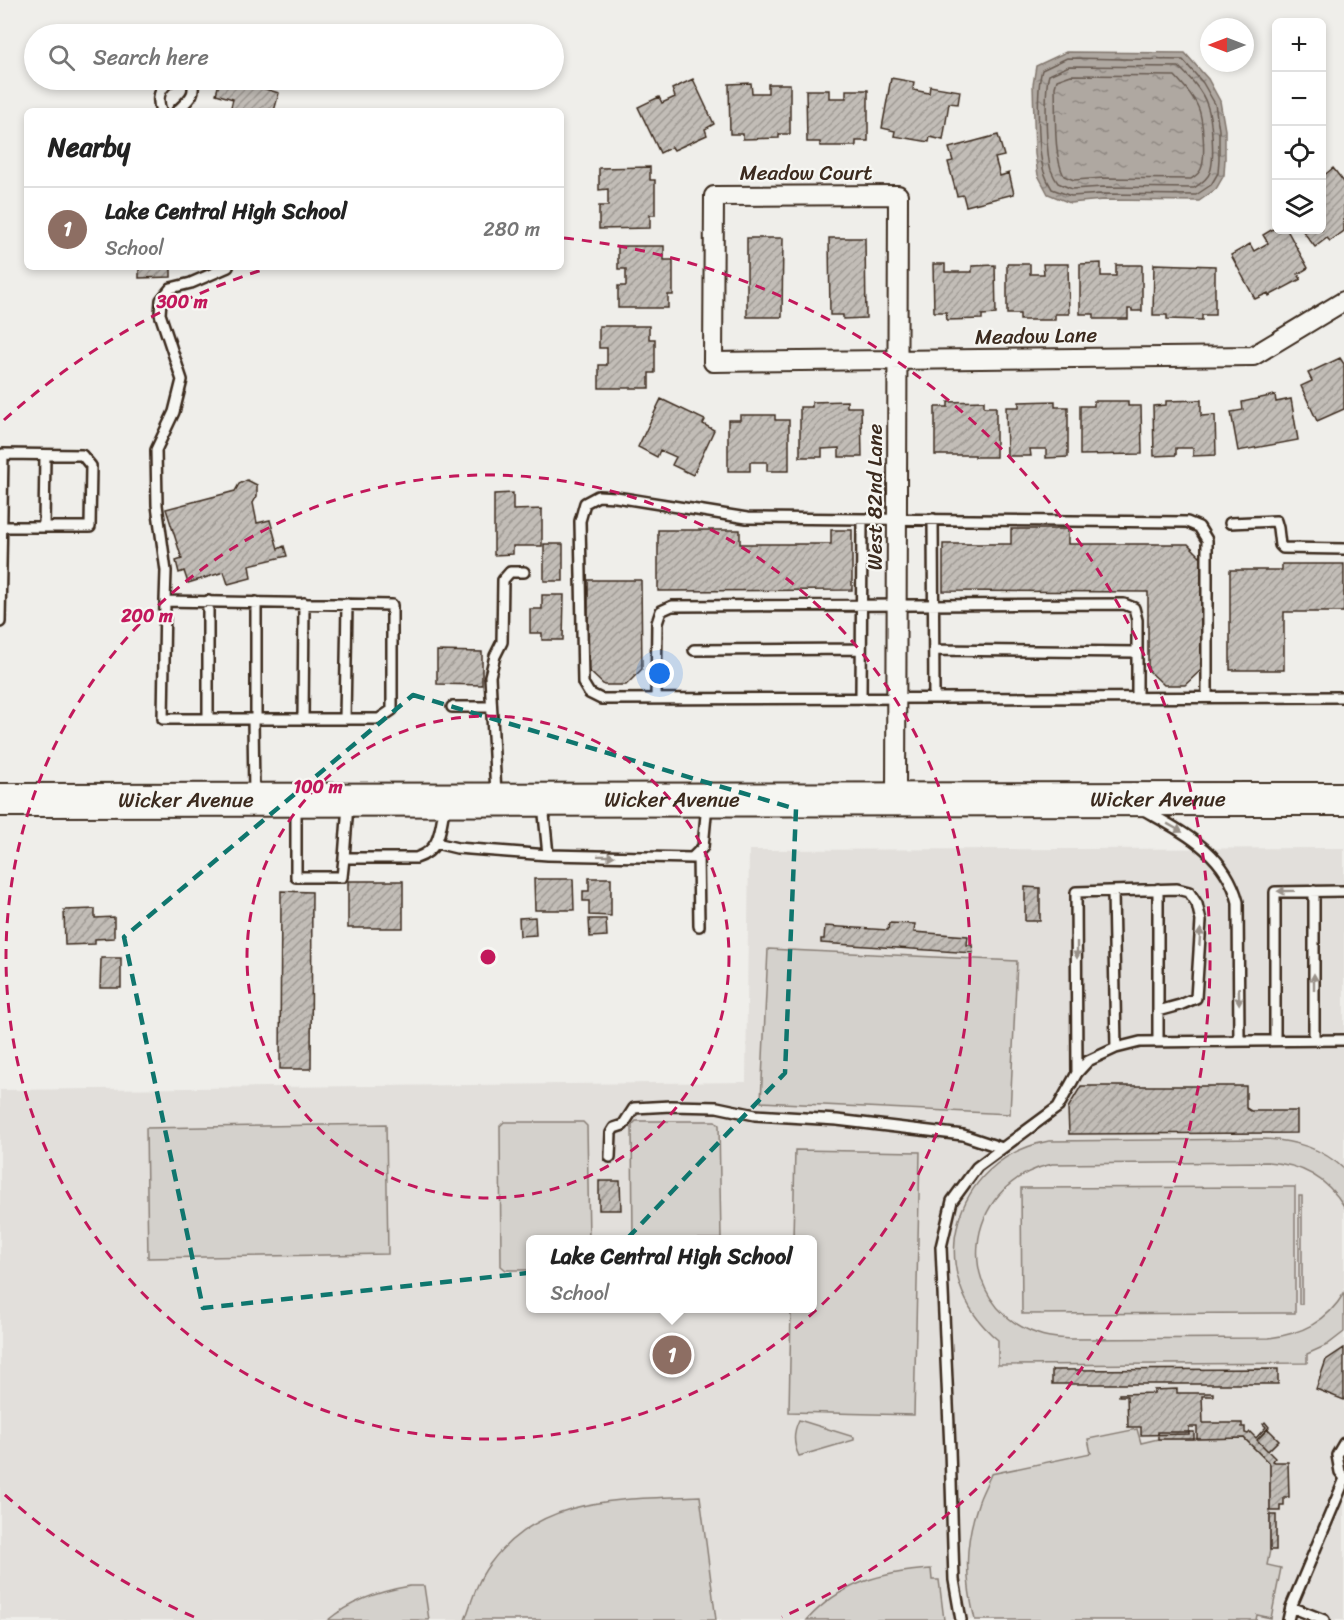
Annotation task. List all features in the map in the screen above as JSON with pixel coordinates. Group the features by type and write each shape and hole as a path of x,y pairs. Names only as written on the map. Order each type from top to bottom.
{"highway":[{"name":"Wicker Avenue","path":"0,800 1344,799"}],"street":[{"name":"Meadow Court","path":"713,362 714,196 898,195"},
{"name":"West 82nd Lane","path":"896,799 898,195"},
{"name":"Meadow Lane","path":"713,362 1253,356 1344,301"}],"lane":[{"path":"160,108 159,95 161,90"},
{"path":"180,108 192,96 194,90"},
{"path":"165,601 392,605 392,710 379,719 163,719 165,601 166,571 157,505 156,450 174,412 182,380 160,314 161,300 171,288 221,270"},
{"path":"0,622 1,454 82,455 91,466 90,527 1,527"},
{"path":"44,527 45,455"},
{"path":"1207,697 1207,540 1199,527 1187,522 747,518 616,497 598,496 585,503 580,521 583,683 589,693 601,699 1344,697"},
{"path":"861,698 862,519"},
{"path":"933,519 934,698"},
{"path":"1230,523 1276,521 1280,545 1283,548 1344,549"},
{"path":"497,799 490,676 495,656 502,642 503,580 510,572 524,572"},
{"path":"208,601 208,719"},
{"path":"254,799 256,602"},
{"path":"303,720 304,603"},
{"path":"345,719 347,604"},
{"path":"656,699 657,623 661,611 672,606 897,604 1124,604 1134,608 1137,620 1137,698"},
{"path":"694,650 861,649"},
{"path":"934,650 1137,652"},
{"path":"452,707 491,707"},
{"path":"296,799 296,877 342,877 349,799"},
{"path":"344,858 425,856 436,843 446,799"},
{"path":"543,799 548,855"},
{"path":"436,843 458,848 548,855 692,858 703,847 708,799"},
{"path":"1124,799 1203,846 1222,867 1234,888 1238,902 1239,1040"},
{"path":"698,852 699,926"},
{"path":"1158,889 1158,1041"},
{"path":"1077,1073 1077,892 1158,889 1177,889 1189,892 1197,904 1201,921 1196,998 1158,1011"},
{"path":"1113,891 1116,1048"},
{"path":"1314,891 1314,1040"},
{"path":"1275,1040 1275,892 1344,891"},
{"path":"961,1620 954,1580 940,1247 951,1201 977,1167 1058,1107 1077,1073 1088,1061 1116,1048 1140,1042 1158,1041 1344,1041"},
{"path":"610,1157 610,1133 614,1128 623,1125 634,1108 671,1106 717,1107 755,1115 837,1120 963,1135 1002,1148"},
{"path":"1288,1620 1291,1607 1344,1479 1340,1472 1337,1455 1344,1443"},
{"path":"1291,1607 1324,1620"}],"highlighted area":[{"path":"413,695 796,809 785,1073 602,1265 203,1308 124,937"}],"shaded area":[{"path":"1344,848 1344,1620 0,1620 0,1090 746,1082 749,850"},
{"path":"768,949 1017,961 1010,1114 761,1102"},
{"path":"636,1121 715,1121 719,1125 721,1235 633,1235 632,1125"},
{"path":"504,1122 583,1122 587,1126 589,1235 526,1235 526,1270 506,1270 501,1266 500,1126"},
{"path":"386,1124 388,1254 148,1258 146,1128"},
{"path":"1266,1139 1308,1147 1336,1162 1344,1169 1344,1206 1321,1180 1302,1169 1280,1163 1052,1164 1022,1176 999,1195 984,1219 978,1245 980,1272 990,1298 1010,1319 1038,1334 1050,1337 1070,1339 1269,1338 1302,1330 1312,1325 1330,1312 1344,1293 1344,1332 1327,1345 1307,1354 1307,1363 998,1365 998,1340 974,1314 960,1284 954,1254 958,1223 969,1195 989,1171 1016,1152 1049,1141"},
{"path":"795,1150 920,1152 914,1415 789,1412 791,1313 817,1313 817,1235 793,1235"},
{"path":"1295,1187 1295,1313 1022,1314 1021,1188"},
{"path":"1299,1196 1302,1196 1302,1304 1299,1304"},
{"path":"799,1420 854,1437 854,1440 799,1456 794,1438"},
{"path":"1137,1429 1141,1443 1158,1439 1244,1438 1270,1464 1270,1550 1267,1565 1281,1568 1271,1618 1257,1615 1256,1620 975,1620 969,1591 968,1548 973,1519 991,1474 1091,1453 1088,1439"},
{"path":"700,1496 716,1620 465,1620 478,1584 489,1565 510,1542 533,1525 558,1513 584,1505 641,1498"},
{"path":"931,1569 932,1580 939,1580 944,1620 807,1620 820,1607 848,1588 896,1573"},
{"path":"410,1586 424,1586 429,1620 328,1620 367,1597"}],"water":[{"path":"1066,52 1185,53 1208,79 1220,101 1225,130 1225,159 1224,175 1216,189 1199,201 1103,200 1070,203 1048,194 1038,175 1035,154 1033,85 1036,66"}],"building":[{"path":"891,78 914,82 913,90 929,93 930,86 960,91 958,104 949,103 943,140 930,137 929,142 894,136 895,131 882,128"},
{"path":"693,79 714,124 705,129 707,135 674,150 672,147 660,153 638,107 659,97 662,103 675,97 672,89"},
{"path":"751,83 752,93 768,93 768,84 790,84 790,134 779,134 779,138 743,139 743,134 730,134 729,84"},
{"path":"217,90 269,90 279,93 275,108 231,108 233,99 216,94"},
{"path":"806,90 829,90 829,98 846,98 846,90 868,90 868,141 856,141 856,146 820,146 820,142 807,142"},
{"path":"998,135 1004,156 995,158 1000,176 1009,173 1014,194 966,206 963,195 957,196 948,162 953,161 949,148"},
{"path":"650,167 650,180 655,180 655,215 650,215 650,228 599,229 599,206 608,206 608,189 599,190 599,168"},
{"path":"1333,168 1344,182 1344,231 1330,241 1327,238 1315,247 1305,234 1326,234 1326,174"},
{"path":"1272,229 1272,234 1289,234 1308,268 1298,274 1301,279 1269,296 1268,293 1255,299 1231,255 1250,244 1254,251 1268,243 1263,235"},
{"path":"747,238 783,238 782,317 747,317"},
{"path":"829,238 865,238 866,318 843,319 843,315 830,315"},
{"path":"618,246 664,246 664,260 673,260 673,295 668,295 668,308 618,308 618,286 626,286 626,269 618,269"},
{"path":"1101,263 1101,276 1116,276 1116,265 1142,265 1142,311 1128,309 1128,319 1094,319 1094,314 1080,314 1080,264"},
{"path":"933,264 945,264 945,272 972,272 972,266 995,265 996,314 982,315 982,319 947,320 946,312 934,312"},
{"path":"1007,264 1030,264 1030,274 1044,274 1043,264 1068,264 1069,314 1055,314 1055,320 1020,320 1020,314 1007,314"},
{"path":"1154,264 1215,266 1215,315 1202,315 1202,320 1167,319 1167,315 1153,315"},
{"path":"139,270 171,270 171,277 139,278"},
{"path":"599,326 649,326 649,339 655,339 655,373 649,373 649,388 599,388 599,365 607,365 607,348 599,348"},
{"path":"1340,358 1344,364 1344,409 1317,421 1301,386 1312,381 1308,373"},
{"path":"1275,395 1276,402 1291,399 1298,440 1238,451 1231,412 1243,410 1242,402"},
{"path":"661,399 705,420 703,424 714,430 693,475 672,465 676,457 660,450 657,457 638,447"},
{"path":"1201,400 1201,416 1215,415 1216,455 1193,456 1193,448 1176,448 1176,455 1154,456 1153,406 1166,405 1166,401"},
{"path":"847,401 847,407 861,407 862,457 839,457 839,448 822,449 822,457 800,457 800,407 812,407 812,402"},
{"path":"984,401 984,407 996,407 996,457 935,455 935,407 948,407 948,402"},
{"path":"1055,401 1055,407 1068,407 1068,457 1046,458 1046,449 1030,449 1031,456 1007,456 1006,407 1019,407 1019,402"},
{"path":"1094,401 1128,401 1128,406 1141,406 1142,454 1080,455 1080,406 1094,406"},
{"path":"740,415 775,415 775,420 789,420 789,471 767,471 767,462 750,462 750,471 728,471 728,420 740,420"},
{"path":"247,480 257,485 257,496 253,503 257,523 270,520 278,549 284,546 287,556 249,565 251,578 228,584 224,572 188,583 184,571 179,573 176,561 182,559 166,509 235,491 239,484"},
{"path":"513,493 513,510 542,509 542,546 513,546 513,554 494,555 494,494"},
{"path":"1011,529 1068,529 1068,544 1188,544 1201,557 1201,670 1185,685 1164,685 1148,670 1148,592 943,591 943,544 1011,544"},
{"path":"658,530 740,530 740,544 831,544 831,530 852,530 852,590 658,591"},
{"path":"544,544 563,544 563,581 544,581"},
{"path":"1282,564 1344,564 1344,612 1284,612 1284,670 1230,670 1230,570 1282,570"},
{"path":"588,580 641,580 642,669 626,685 604,685 588,670"},
{"path":"542,595 564,595 563,640 542,640 542,633 530,633 530,609 542,609"},
{"path":"437,651 482,652 482,685 437,684"},
{"path":"589,878 611,878 611,916 589,915 589,901 583,901 583,891 589,891"},
{"path":"534,879 573,879 574,910 535,910"},
{"path":"348,881 403,881 403,928 348,928"},
{"path":"1025,887 1040,888 1040,921 1025,921"},
{"path":"281,891 312,892 311,1069 280,1069"},
{"path":"95,909 95,918 114,917 114,938 95,939 95,944 65,945 64,910"},
{"path":"535,917 536,935 520,936 519,918"},
{"path":"589,919 606,919 607,936 590,937"},
{"path":"889,923 915,924 914,932 968,936 967,945 972,945 973,953 821,943 821,939 824,939 825,926 888,930"},
{"path":"101,958 121,958 121,988 100,988"},
{"path":"1081,1086 1246,1086 1246,1108 1251,1111 1297,1111 1297,1133 1069,1134 1068,1108"},
{"path":"599,1181 620,1181 621,1210 599,1210"},
{"path":"1344,1348 1344,1400 1316,1389 1326,1360"},
{"path":"1278,1369 1278,1384 1052,1384 1052,1370"},
{"path":"1177,1389 1177,1393 1213,1393 1213,1396 1202,1396 1203,1423 1242,1423 1245,1433 1250,1432 1256,1438 1266,1427 1263,1424 1265,1422 1269,1427 1257,1440 1275,1458 1273,1461 1288,1462 1289,1497 1284,1497 1284,1505 1280,1505 1280,1511 1270,1511 1270,1464 1244,1438 1197,1439 1197,1427 1189,1427 1189,1434 1141,1435 1141,1427 1128,1427 1127,1396 1119,1396 1119,1394 1154,1393 1154,1390"},
{"path":"1268,1429 1279,1440 1268,1451 1257,1440"},
{"path":"1158,1432 1194,1432 1194,1439 1158,1439"},
{"path":"1270,1515 1276,1515 1276,1550 1270,1550"}],"place":[{"name":"Lake Central High School","path":"672,1355"}]}
